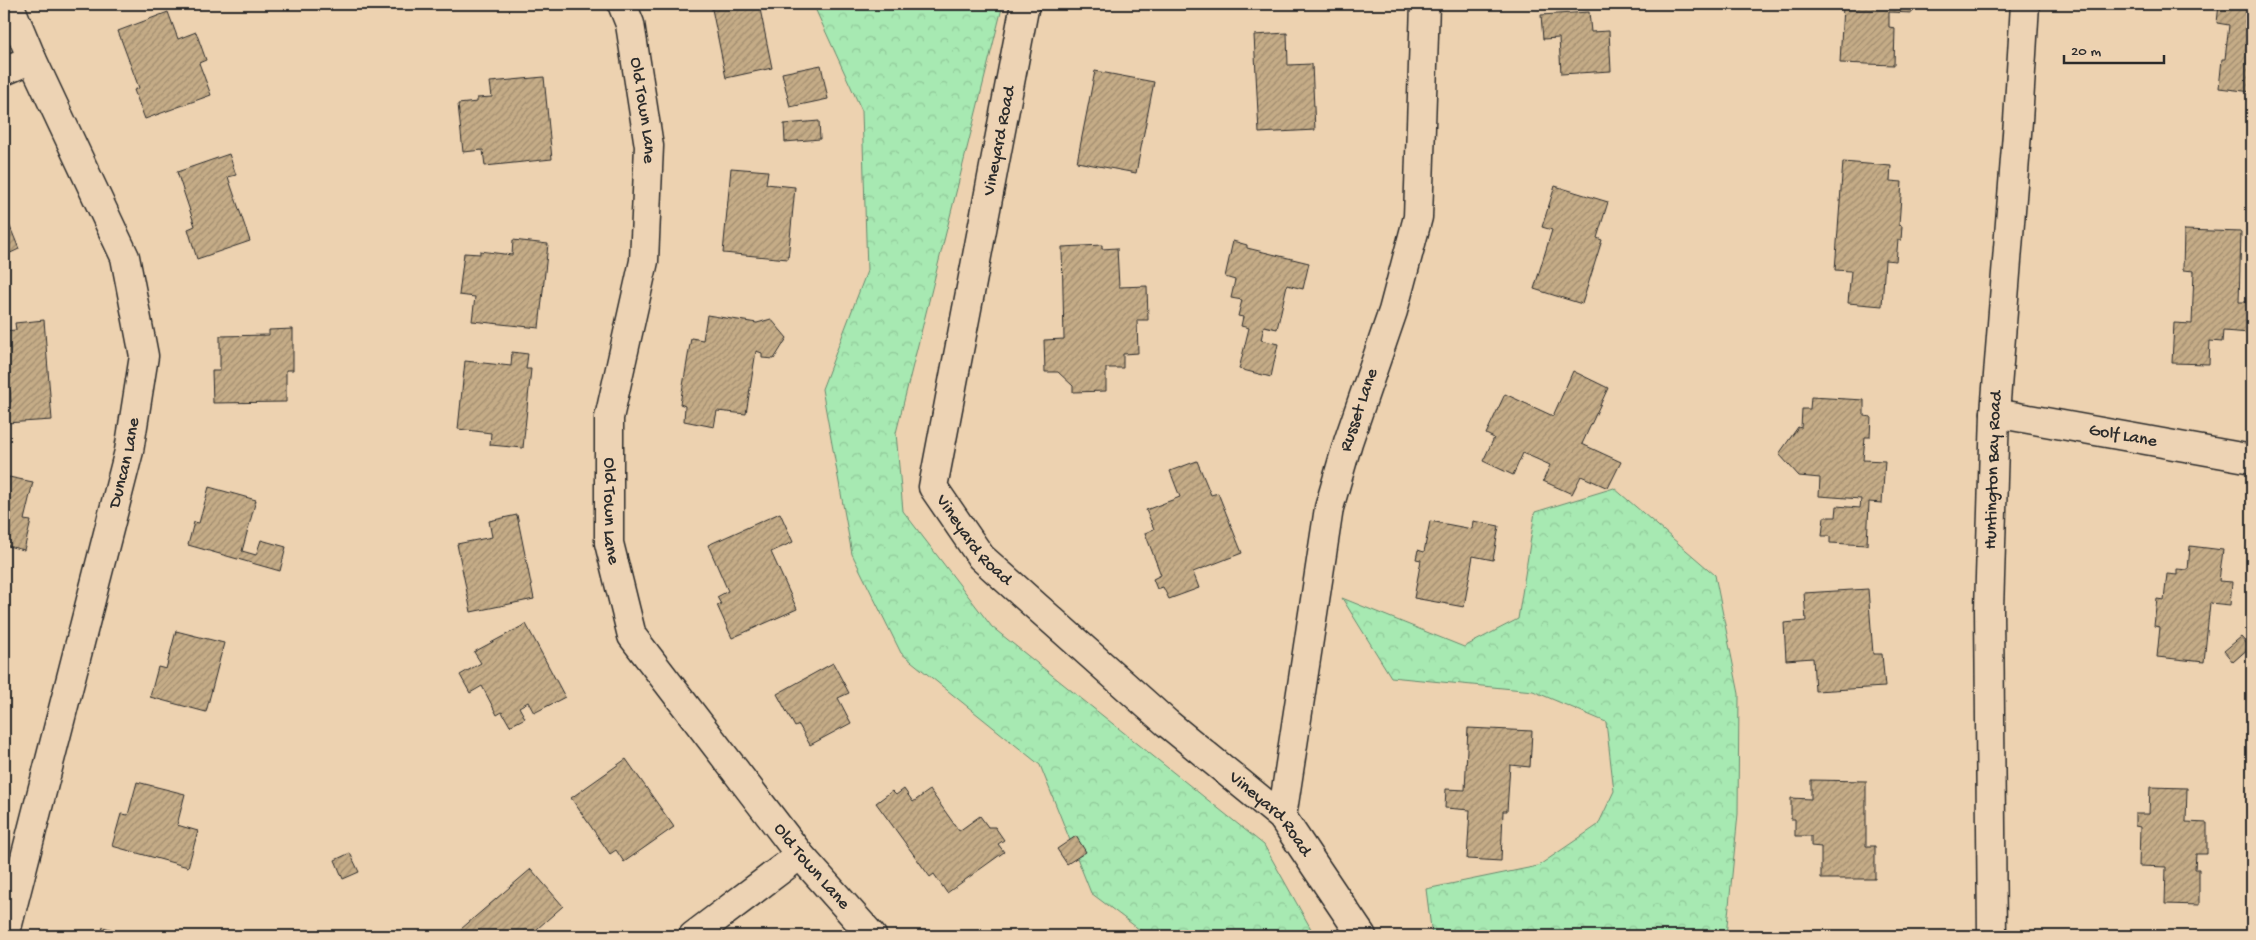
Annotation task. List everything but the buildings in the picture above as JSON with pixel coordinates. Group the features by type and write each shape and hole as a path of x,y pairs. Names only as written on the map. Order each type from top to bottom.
{"street":[{"name":"Duncan Lane","path":"5,936 129,451 144,356 125,257 32,58 9,4"},
{"name":"Old Town Lane","path":"622,4 630,24 649,146 644,261 609,418 609,543 632,636 800,855 872,936"},
{"name":"Vineyard Road","path":"1025,4 933,487 981,557 1167,723 1282,817 1362,936"},
{"name":"Russet Lane","path":"1282,817 1329,508 1348,442 1393,311 1418,217 1425,4"},
{"name":"Huntington Bay Road","path":"1992,936 1989,610 1995,412 2026,4"},
{"path":"4,71 32,58"},
{"name":"Golf Lane","path":"1995,412 2252,459"},
{"path":"693,936 800,855"}],"green space":[{"path":"813,4 1003,4 896,433 903,511 992,627 1264,845 1315,936 1148,936 1091,893 1040,765 901,653 852,554 822,389 867,271 862,111"},
{"path":"1614,488 1715,575 1739,694 1738,814 1726,936 1432,936 1426,889 1538,866 1598,825 1614,791 1606,722 1533,691 1391,677 1342,598 1464,647 1518,619 1535,512"}]}
